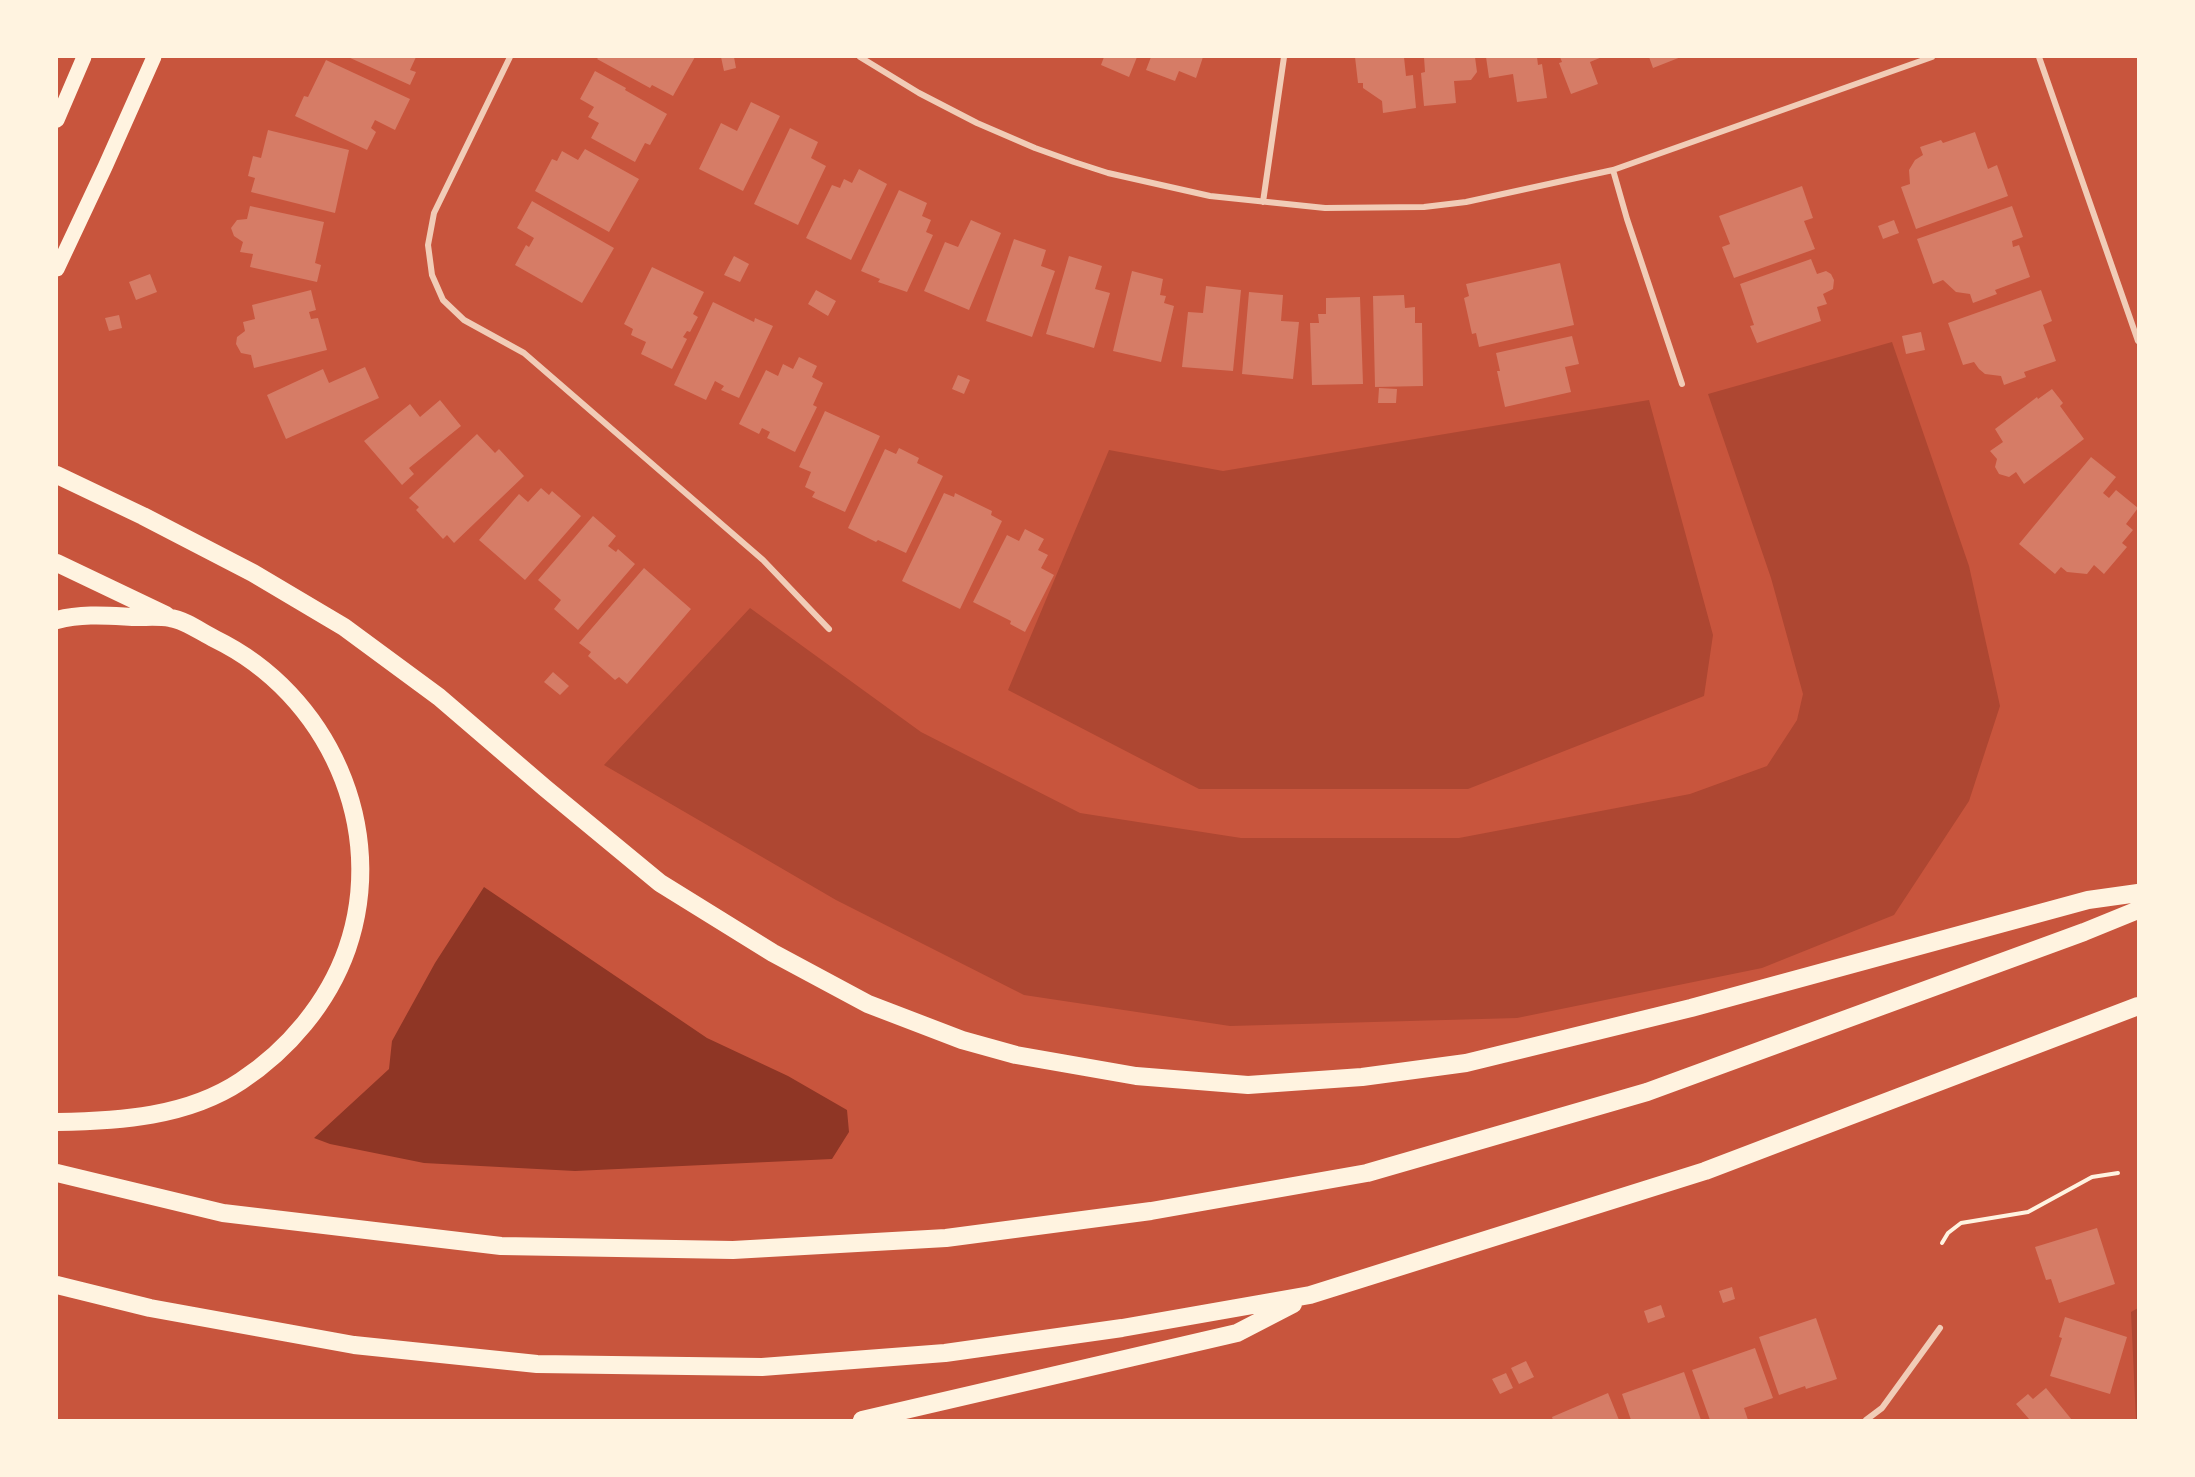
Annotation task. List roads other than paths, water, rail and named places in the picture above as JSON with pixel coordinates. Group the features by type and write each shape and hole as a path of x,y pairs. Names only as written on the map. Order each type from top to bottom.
{"highway":[{"path":"57,475 143,516 252,573 344,627 439,697 545,789 660,883 773,953 868,1004 962,1040 1016,1055 1136,1076 1248,1085 1362,1077 1454,1065 1691,1008 2088,900 2138,893"},
{"path":"57,563 229,646 272,675 301,705 331,751 348,789 357,828 359,860 357,903 347,949 322,1001 289,1041 241,1081 216,1095 169,1111 126,1120 57,1122"},
{"path":"57,620 76,615 171,618"},
{"path":"57,1173 224,1213 501,1246 733,1250 957,1236 1151,1211 1367,1173 1647,1092 2084,932 2138,910"},
{"path":"57,1285 150,1308 354,1346 537,1364 762,1367 945,1353 1122,1328 1310,1295 1705,1171 2138,1006"},
{"path":"862,1420 1237,1333 1310,1295"}],"main road":[{"path":"57,120 84,57"},
{"path":"57,269 154,57"}],"street":[{"path":"510,57 434,213 428,245 432,275 443,300 464,320 524,353 763,560 829,630"},
{"path":"860,57 919,93 977,123 1074,162 1118,175 1210,196 1325,208 1424,207 1477,199 1613,170 1932,57"},
{"path":"1263,202 1284,57"},
{"path":"2039,57 2138,341"},
{"path":"1613,170 1626,219 1682,384"},
{"path":"1866,1420 1882,1408 1940,1328"}]}
